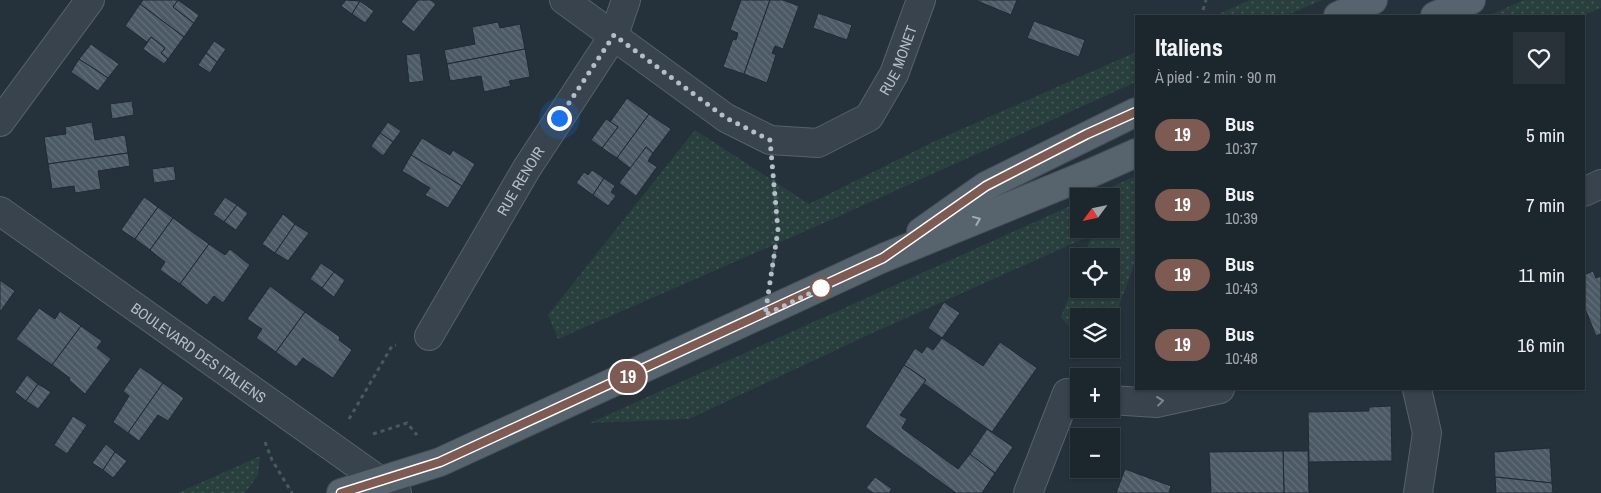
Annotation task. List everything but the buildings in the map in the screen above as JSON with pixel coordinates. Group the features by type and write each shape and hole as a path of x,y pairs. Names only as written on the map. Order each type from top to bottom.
{"main road":[{"path":"1340,15 1373,0"},
{"path":"1437,15 1471,0"},
{"path":"883,258 986,186 1135,112"},
{"path":"341,493 389,487 440,462 765,315 883,258 1091,173 1135,152"}],"street":[{"path":"0,122 90,0"},
{"path":"564,0 726,118 770,140"},
{"name":"RUE RENOIR","path":"429,336 527,168 614,35 626,0"},
{"name":"RUE MONET","path":"770,140 818,143 869,117 894,74 920,0"},
{"path":"1585,192 1601,184"},
{"name":"BOULEVARD DES ITALIENS","path":"0,211 389,487"},
{"path":"1120,401 1156,403 1215,390"},
{"path":"1417,390 1427,433 1418,493"},
{"path":"1028,493 1070,401"}],"path":[{"path":"1203,10 1206,0"},
{"path":"765,315 778,230 770,140"},
{"path":"348,420 392,346 429,336"},
{"path":"272,460 292,493"}],"green space":[{"path":"1250,0 1322,0 1287,15 1216,15"},
{"path":"1524,0 1601,0 1601,8 1584,15 1490,15"},
{"path":"1135,52 1135,82 826,222 558,339 548,315 695,130 809,204 935,141"},
{"path":"1135,176 1135,263 1118,308 1070,308 1070,328 1061,317 1070,294 1070,298 1120,298 1120,248 1087,248 1091,238 1120,238 1120,188 1109,188"},
{"path":"1070,206 1070,238 1085,238 868,335 689,419 590,423"},
{"path":"260,456 258,475 245,493 178,493"}],"bus line":[{"name":"19","path":"341,493 440,462 765,315 883,258 986,186 1048,153 1135,112"}],"route":[{"path":"559,118 614,35 726,118 770,140 778,230 765,315 821,288"}]}
